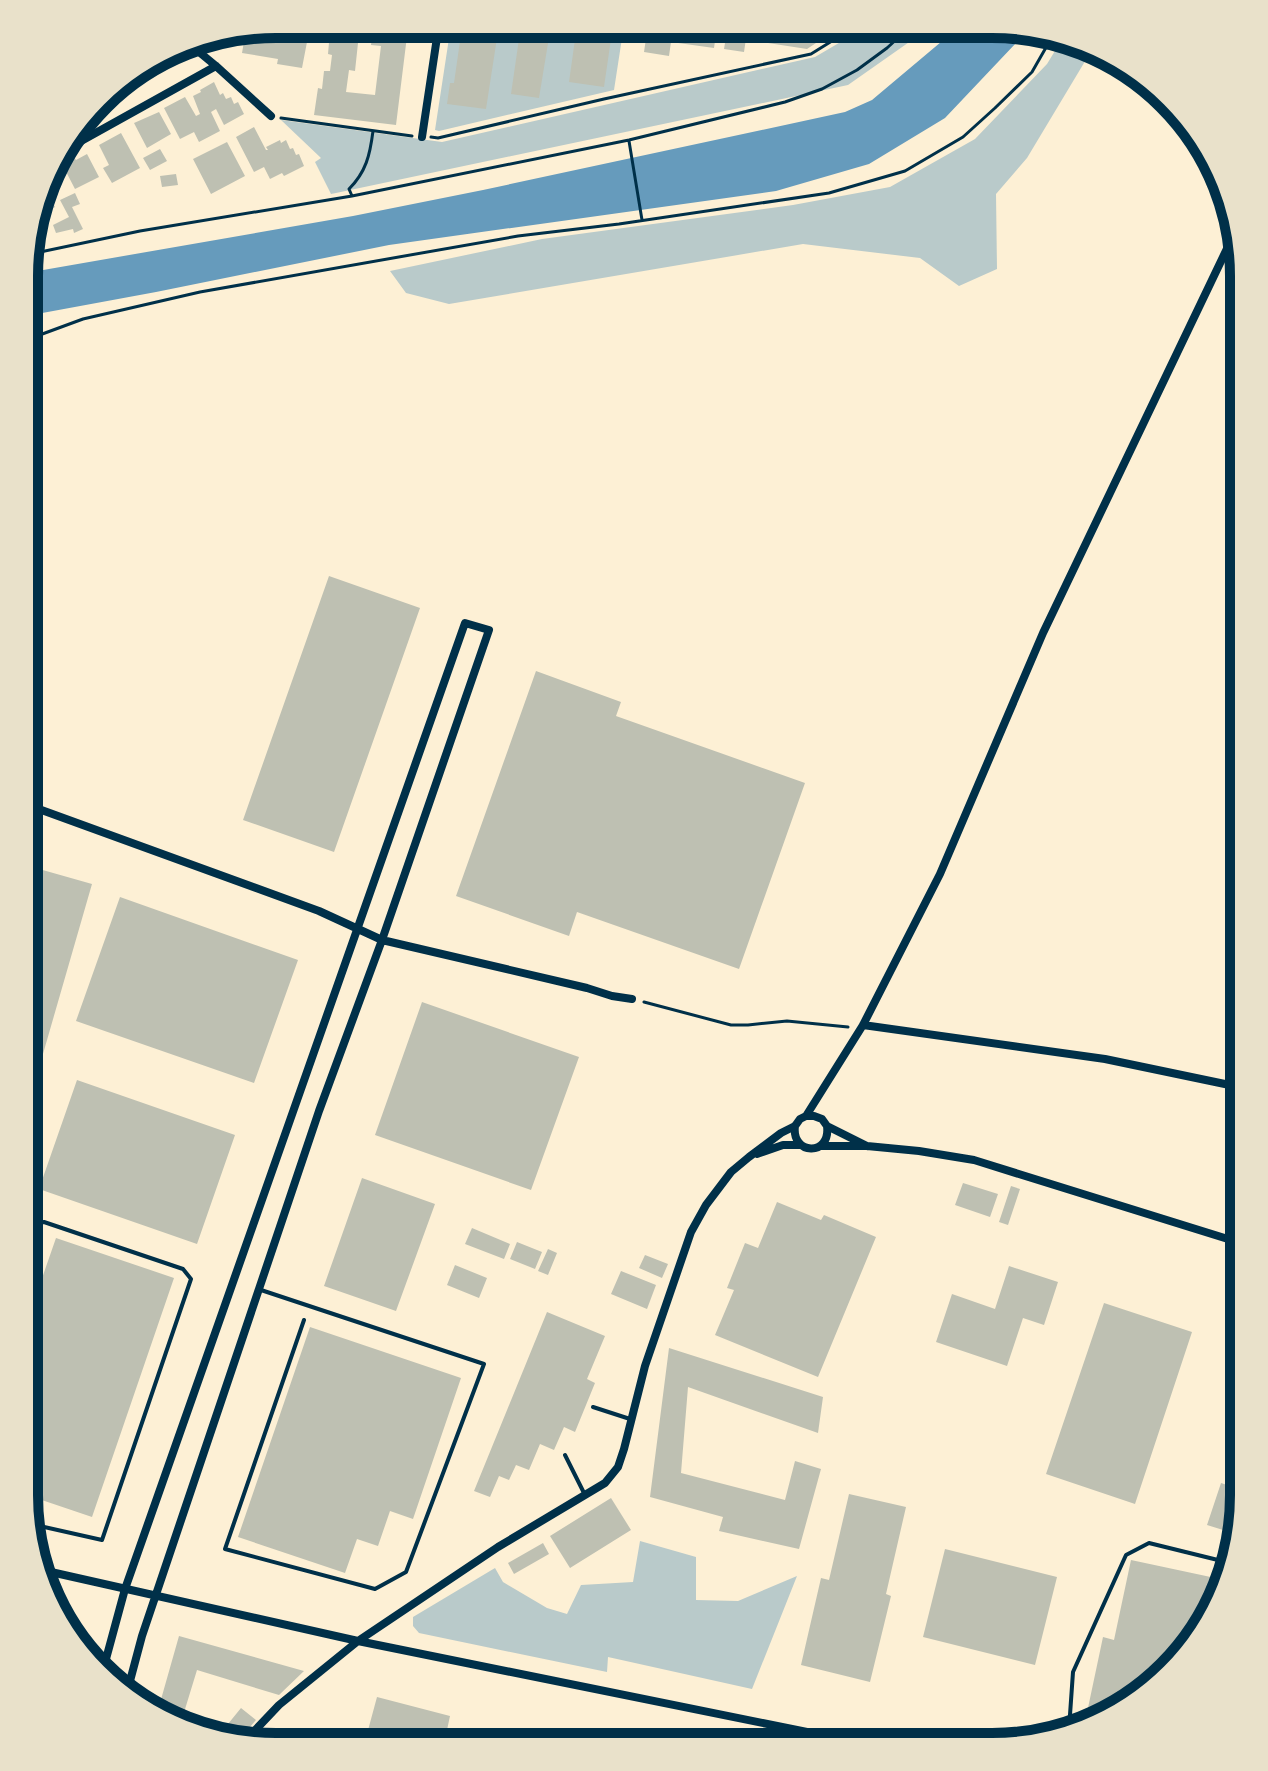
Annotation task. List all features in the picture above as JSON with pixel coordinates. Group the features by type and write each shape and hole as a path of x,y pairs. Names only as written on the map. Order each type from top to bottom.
{"street":[{"path":"422,137 437,39"},
{"path":"198,52 271,116"},
{"path":"80,142 216,66"},
{"path":"806,1116 863,1025 940,874 1043,633 1228,246"},
{"path":"106,1661 125,1589 465,623 489,630 382,940 319,1111 142,1636 130,1682"},
{"path":"38,809 319,911 382,940 632,999"},
{"path":"863,1025 1105,1059 1229,1085"},
{"path":"254,1732 279,1705 358,1641 498,1547 605,1483 618,1467 645,1366 691,1232 706,1205 731,1172 781,1133 795,1126 800,1119 814,1116 822,1119 828,1133 821,1146"},
{"path":"795,1126 795,1138 805,1148 867,1146 974,1160 1229,1239"},
{"path":"827,1126 867,1146"},
{"path":"749,1157 783,1145 800,1145"},
{"path":"51,1572 358,1641 812,1733"}],"lane":[{"path":"38,1223 44,1222 183,1269 191,1279 102,1540 41,1526"},
{"path":"259,1289 484,1364 406,1572 375,1589 225,1549 304,1320"},
{"path":"593,1407 632,1419"},
{"path":"565,1455 586,1495"},
{"path":"1070,1719 1073,1672 1126,1555 1149,1543 1220,1560"}],"path":[{"path":"271,116 438,138 811,54 836,38"},
{"path":"40,252 140,231 352,196 629,140 785,102 822,89 857,70 898,38"},
{"path":"38,336 83,319 200,292 518,236 829,193 905,171 963,137 1032,72 1047,45"},
{"path":"352,196 349,189 364,170 373,130"},
{"path":"629,140 642,220"},
{"path":"632,999 731,1025 787,1021 846,1028 863,1025"}],"shaded area":[{"path":"915,38 848,85 331,194 315,162 321,158 281,120 442,142 815,57 844,40"},
{"path":"449,39 622,39 614,90 435,130"},
{"path":"1057,47 1087,58 1027,158 996,194 997,269 959,286 920,258 803,244 449,304 406,293 390,271 542,239 793,205 890,187 975,139 1047,64"},
{"path":"640,1541 696,1557 696,1600 738,1601 797,1576 752,1689 608,1657 607,1672 419,1633 413,1626 413,1617 495,1568 503,1582 547,1608 567,1614 581,1585 633,1582"}],"water":[{"path":"946,38 1018,40 945,118 869,164 776,191 389,245 38,314 38,271 483,190 845,112 872,100"}],"building":[{"path":"646,38 746,38 744,52 724,49 725,43 715,41 714,48 671,42 669,56 644,52"},
{"path":"769,38 829,38 822,39 807,49 768,43"},
{"path":"313,39 312,43 307,42 302,68 277,64 278,59 242,53 244,41"},
{"path":"329,39 353,39 353,42 358,43 355,71 349,70 346,92 375,95 381,46 371,45 372,39 407,39 396,125 314,115 324,71 330,71"},
{"path":"460,39 497,39 486,109 447,104 450,83 454,83"},
{"path":"519,39 549,39 539,98 511,94"},
{"path":"575,39 611,39 604,87 569,82"},
{"path":"180,58 181,60 156,71"},
{"path":"214,82 220,95 223,93 226,99 231,97 234,104 238,102 244,114 224,125 216,109 211,112 220,131 199,142 194,132 180,139 164,108 185,97 196,116 200,114 193,96"},
{"path":"159,112 171,134 147,148 134,123"},
{"path":"254,127 266,150 266,147 280,140 281,143 286,140 290,149 299,154 304,166 270,179 264,167 254,172 236,137"},
{"path":"121,133 140,168 112,183 103,168 109,165 99,145"},
{"path":"227,142 245,176 211,194 193,159"},
{"path":"160,149 167,161 150,170 143,158"},
{"path":"87,154 99,177 75,189 64,168 68,160 74,157 76,160"},
{"path":"176,174 178,185 162,187 160,176"},
{"path":"75,193 80,204 72,207 83,229 74,233 73,229 56,233 53,225 69,217 60,200"},
{"path":"329,576 420,608 334,852 243,820"},
{"path":"536,671 621,702 616,716 805,783 739,969 577,912 569,936 456,896"},
{"path":"38,869 92,884 38,1071"},
{"path":"120,897 298,960 254,1083 76,1021"},
{"path":"422,1002 579,1057 531,1190 375,1135"},
{"path":"77,1080 235,1135 197,1244 39,1189"},
{"path":"362,1178 435,1204 396,1311 324,1286"},
{"path":"963,1183 998,1194 990,1217 955,1205"},
{"path":"1011,1186 1020,1189 1008,1225 999,1222"},
{"path":"777,1202 821,1220 824,1215 876,1237 818,1377 715,1335 734,1290 727,1288 745,1243 758,1248"},
{"path":"472,1228 510,1244 504,1259 465,1244"},
{"path":"56,1238 174,1278 92,1517 38,1499 38,1290"},
{"path":"517,1242 542,1252 535,1269 510,1259"},
{"path":"548,1249 557,1253 548,1275 538,1271"},
{"path":"645,1255 668,1264 662,1278 639,1268"},
{"path":"455,1265 487,1278 479,1298 447,1285"},
{"path":"1009,1266 1058,1282 1044,1325 1023,1318 1007,1366 936,1342 952,1294 995,1309"},
{"path":"621,1271 656,1285 647,1309 611,1294"},
{"path":"1104,1303 1192,1332 1135,1504 1046,1474"},
{"path":"547,1312 605,1336 587,1379 595,1383 575,1432 564,1427 554,1450 540,1444 529,1470 516,1465 509,1480 499,1476 490,1497 474,1491"},
{"path":"310,1327 461,1378 413,1519 390,1511 378,1546 357,1539 345,1573 238,1537"},
{"path":"669,1348 823,1397 818,1433 688,1387 681,1473 785,1500 795,1461 821,1469 799,1549 719,1531 723,1517 650,1497"},
{"path":"1221,1483 1229,1486 1226,1531 1207,1525"},
{"path":"849,1494 906,1507 886,1594 891,1596 870,1682 801,1665 821,1578 829,1580"},
{"path":"611,1498 631,1530 570,1568 550,1536"},
{"path":"543,1543 549,1554 514,1574 508,1563"},
{"path":"945,1549 1057,1577 1035,1665 923,1637"},
{"path":"1131,1560 1214,1578 1190,1627 1171,1652 1124,1693 1087,1712 1103,1637 1114,1640"},
{"path":"179,1636 304,1671 279,1695 197,1670 183,1714 160,1703"},
{"path":"377,1697 450,1716 447,1730 458,1733 367,1733"},
{"path":"241,1708 256,1720 246,1731 225,1727"}]}
